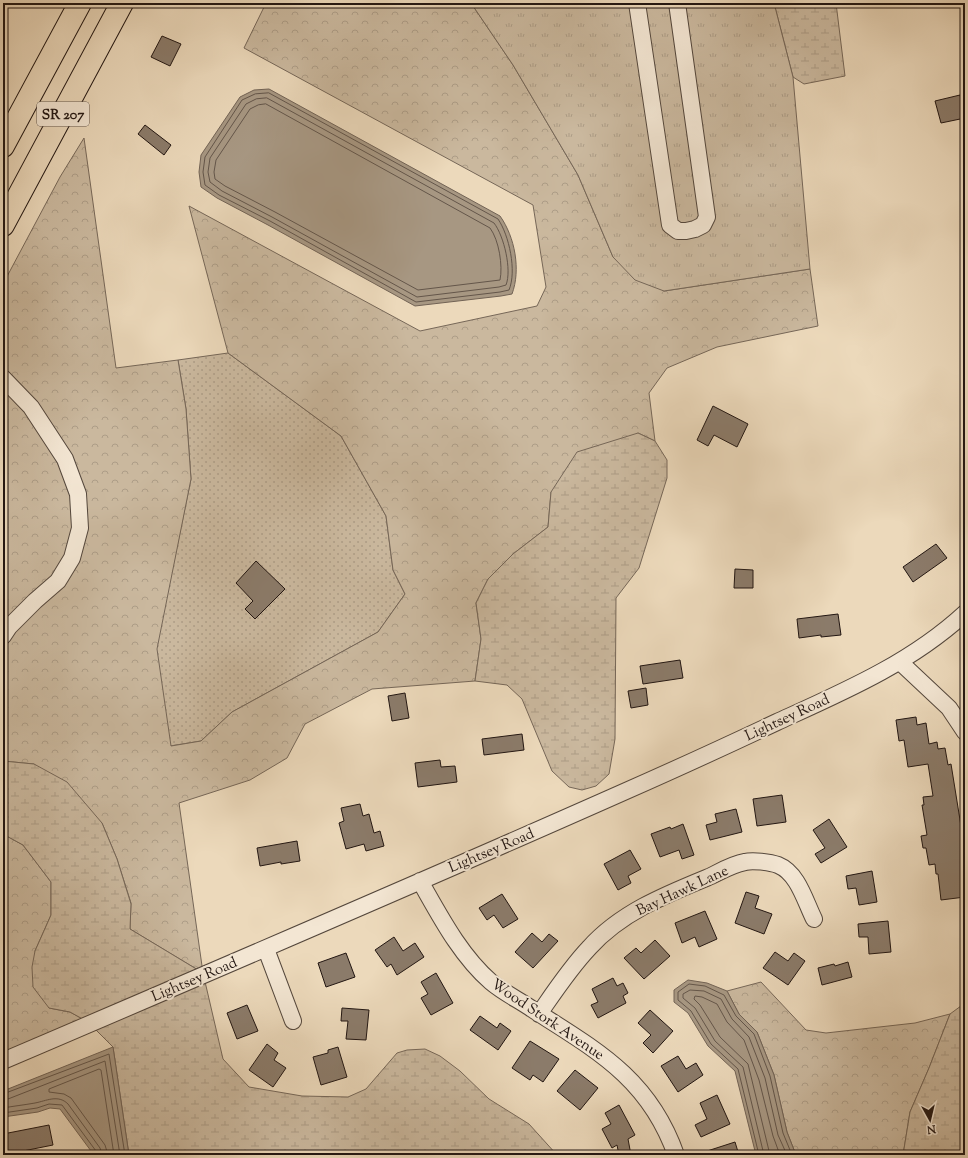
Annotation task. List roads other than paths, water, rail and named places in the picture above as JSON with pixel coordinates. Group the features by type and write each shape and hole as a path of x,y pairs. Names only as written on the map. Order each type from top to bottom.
{"highway":[{"name":"SR 207","path":"3,146 80,3"},
{"name":"SR 207","path":"3,225 122,3"}],"street":[{"path":"637,3 670,225 678,231 686,231 703,225 707,217 677,3"},
{"path":"3,378 31,407 65,458 78,494 80,528 72,558 58,581 9,626 3,636"},
{"name":"Lightsey Road","path":"3,1061 266,949 679,768 900,662 932,640 965,613"},
{"path":"900,662 949,708 965,732"},
{"name":"Bay Hawk Lane","path":"539,1014 558,986 589,948 623,919 651,902 745,862 765,862 777,865 787,870 795,878 814,919"},
{"name":"Wood Stork Avenue","path":"420,881 440,916 474,967 492,983 606,1057 631,1080 643,1093 662,1122 676,1155"},
{"path":"266,949 293,1021"}],"water":[{"path":"269,89 500,216 513,244 515,254 516,275 512,294 415,306 217,198 201,187 199,172 201,155 240,97 254,90"},
{"path":"688,980 707,983 727,991 739,1014 757,1032 774,1075 787,1132 796,1155 756,1155 735,1071 708,1046 688,1013 674,1002 674,990"},
{"path":"113,1047 129,1155 94,1155 60,1109 50,1108 38,1112 3,1117 3,1091"}]}
